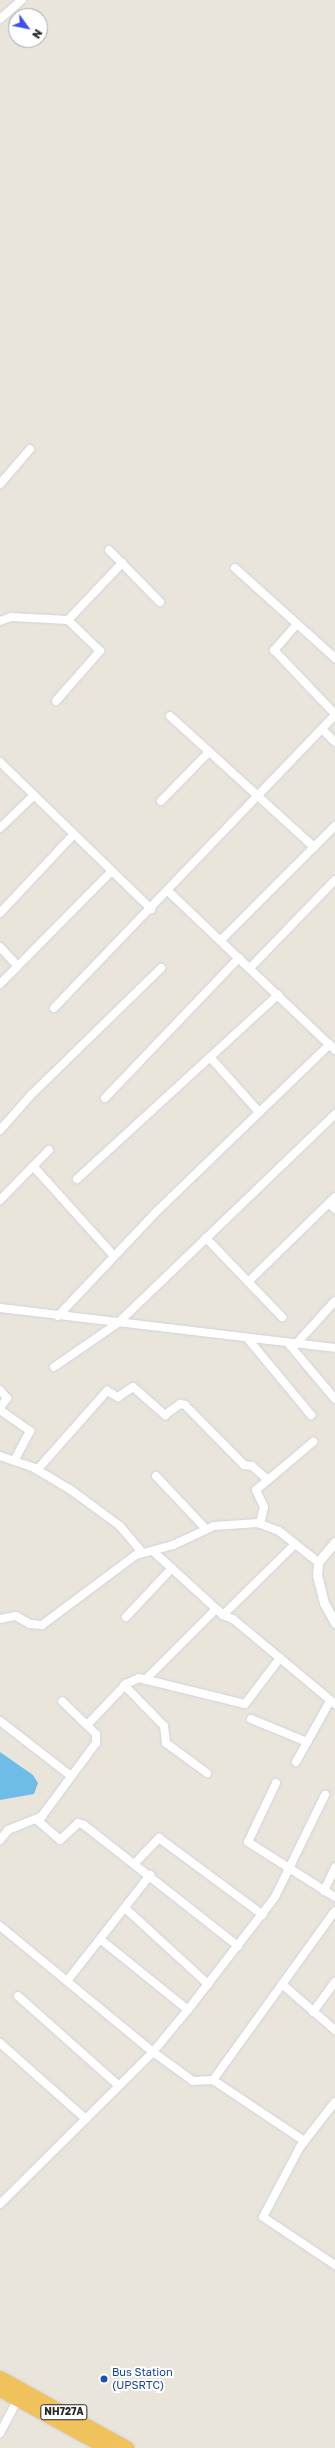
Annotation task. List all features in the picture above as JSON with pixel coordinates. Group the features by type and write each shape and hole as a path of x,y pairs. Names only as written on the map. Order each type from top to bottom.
{"highway":[{"name":"NH727A","path":"0,2377 128,2448"},
{"name":"NH727A","path":"0,2390 106,2448"}],"street":[{"path":"0,19 22,0"},
{"path":"0,484 30,449"},
{"path":"109,550 160,602"},
{"path":"68,620 122,564"},
{"path":"236,568 335,658"},
{"path":"0,621 11,617 68,620 100,651 56,701"},
{"path":"54,1008 151,909 335,714 274,650 297,624"},
{"path":"170,716 314,847"},
{"path":"322,729 335,742"},
{"path":"162,800 209,752"},
{"path":"0,762 151,909"},
{"path":"0,828 34,795"},
{"path":"221,940 335,826"},
{"path":"0,913 74,834"},
{"path":"0,984 112,871"},
{"path":"250,968 335,880"},
{"path":"58,1316 114,1256 259,1112 333,1047 168,891"},
{"path":"0,947 18,966"},
{"path":"105,1098 239,958"},
{"path":"0,1130 31,1095 161,968"},
{"path":"77,1179 278,995"},
{"path":"210,1057 259,1112"},
{"path":"54,1367 118,1323 335,1114"},
{"path":"0,1200 49,1150"},
{"path":"33,1166 114,1256"},
{"path":"248,1281 333,1203"},
{"path":"206,1238 282,1316"},
{"path":"292,1344 335,1301"},
{"path":"0,1308 248,1339 335,1348"},
{"path":"248,1339 311,1415"},
{"path":"292,1344 335,1399"},
{"path":"38,1470 107,1391 118,1397 133,1387 162,1414 185,1405 244,1464 252,1466 268,1480"},
{"path":"0,1390 7,1398 0,1409 30,1431 14,1461"},
{"path":"260,1524 264,1507 256,1490 313,1442"},
{"path":"0,1456 38,1470 120,1526 143,1553"},
{"path":"156,1476 206,1529"},
{"path":"0,1619 16,1616 30,1624 42,1625 89,1587 143,1553 154,1552 214,1526 260,1524 279,1531 294,1545 318,1562"},
{"path":"335,1542 318,1562 318,1586 335,1623"},
{"path":"145,1680 294,1545"},
{"path":"154,1552 219,1612 233,1619 332,1702 296,1762"},
{"path":"126,1617 172,1568"},
{"path":"87,1725 124,1685 131,1680 145,1680 245,1704 280,1658"},
{"path":"124,1685 164,1726 166,1742 208,1773"},
{"path":"0,1840 8,1830 36,1819 96,1743 96,1734 62,1701"},
{"path":"250,1719 307,1742"},
{"path":"0,1721 71,1776"},
{"path":"276,1783 248,1842 335,1897"},
{"path":"0,2204 153,2052 188,2010 263,1915 291,1870 325,1795"},
{"path":"36,1819 60,1840 81,1823 150,1875 238,1946"},
{"path":"135,1864 159,1838 263,1915"},
{"path":"324,1891 335,1867"},
{"path":"67,1981 150,1875"},
{"path":"125,1908 208,1984"},
{"path":"213,2080 335,1911"},
{"path":"0,1926 153,2052 193,2081 213,2080 304,2141"},
{"path":"100,1939 188,2010"},
{"path":"313,2012 335,1982"},
{"path":"282,1984 313,2012 334,2026"},
{"path":"18,1996 119,2086"},
{"path":"0,2043 86,2119"},
{"path":"335,2102 304,2141 263,2217 335,2265"},
{"path":"0,2433 18,2399"}],"water":[{"path":"0,1752 33,1775 38,1783 34,1794 0,1800"}],"place":[{"name":"Bus Station (UPSRTC)","path":"104,2379"}]}
